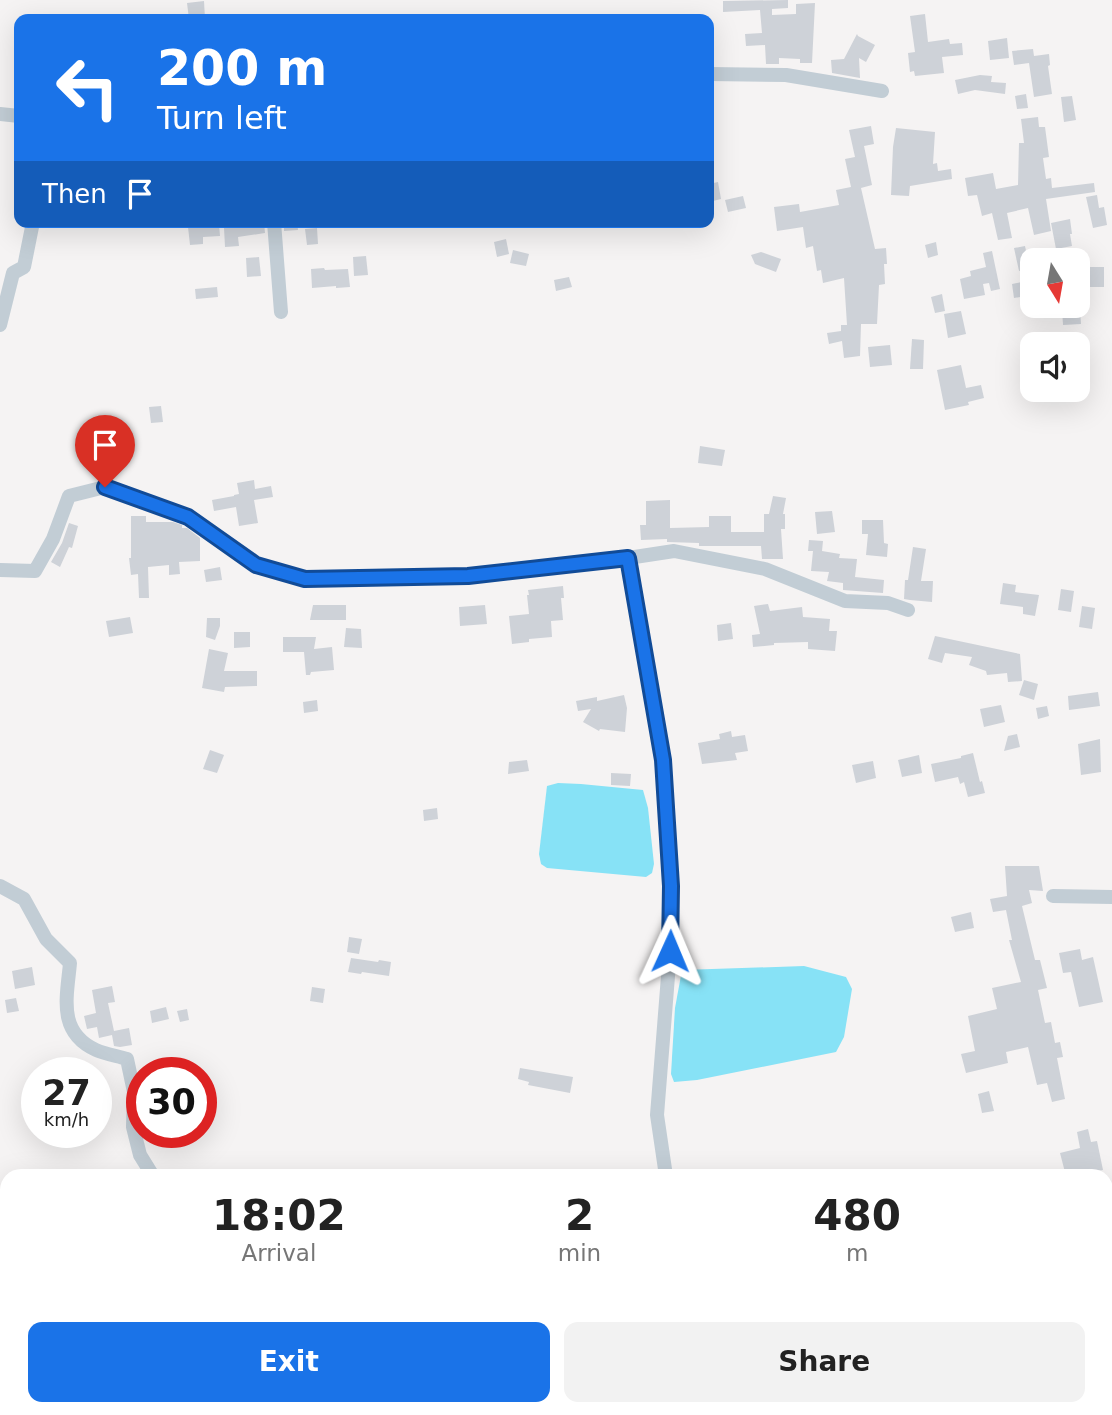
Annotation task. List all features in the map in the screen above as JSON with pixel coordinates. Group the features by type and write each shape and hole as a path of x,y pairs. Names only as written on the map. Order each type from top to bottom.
{"street":[{"path":"714,74 786,75 881,92"},
{"path":"0,325 13,273 29,228"},
{"path":"274,228 281,312"},
{"path":"0,570 35,571 53,538 69,496 105,487 188,517 256,565 305,579 468,576 674,551 765,569 845,601 888,603 908,610"},
{"path":"628,558 663,760 671,886 670,951 657,1115 665,1169"},
{"path":"0,886 24,899 46,939 70,963 66,1015 74,1034 94,1049 127,1059 134,1092 133,1127 140,1155 149,1169"},
{"path":"1053,896 1112,897"}],"water":[{"path":"558,783 643,790 648,808 654,864 652,873 646,877 547,868 541,864 539,854 547,786"},
{"path":"804,966 846,977 852,989 844,1037 836,1052 697,1080 674,1082 671,1074 675,1008 682,970"}],"building":[{"path":"788,0 788,8 772,9 772,15 796,14 796,4 815,3 812,63 800,63 800,59 779,58 779,64 766,64 765,45 746,46 745,34 762,33 760,10 723,12 723,1"},
{"path":"204,1 205,14 188,14 187,3"},
{"path":"925,14 928,42 949,39 950,44 962,43 963,55 942,57 944,73 915,76 914,71 910,72 908,53 915,52 910,16"},
{"path":"857,34 875,45 866,62 859,58 860,78 832,73 831,60 844,59"},
{"path":"1007,38 1009,58 990,60 988,41"},
{"path":"1033,49 1034,56 1049,54 1052,94 1034,97 1029,63 1014,65 1012,51"},
{"path":"980,75 992,76 991,82 1006,83 1005,94 975,90 958,94 955,80"},
{"path":"1026,94 1028,108 1017,109 1015,96"},
{"path":"1072,96 1076,120 1064,122 1061,97"},
{"path":"1038,117 1039,127 1045,127 1049,157 1043,158 1046,179 1051,178 1052,188 1094,183 1095,192 1046,199 1051,231 1034,235 1028,208 1007,213 1012,238 998,240 992,213 982,216 977,195 968,196 965,178 993,173 996,189 1018,185 1019,143 1024,143 1021,119"},
{"path":"871,126 874,144 864,146 872,185 861,188 875,249 886,248 885,284 879,285 877,324 861,324 860,356 844,358 842,341 829,344 827,333 841,331 841,325 847,325 844,278 823,283 821,270 817,271 813,246 806,248 803,227 777,231 774,207 799,204 800,212 839,205 836,190 851,187 845,159 855,157 849,130"},
{"path":"896,128 935,132 933,164 937,163 938,171 951,169 952,179 910,186 909,196 891,195"},
{"path":"718,182 721,199 714,201 714,183"},
{"path":"1097,195 1099,208 1104,207 1107,225 1093,228 1086,197"},
{"path":"743,196 746,208 728,212 725,200"},
{"path":"1070,219 1072,246 1056,248 1051,223"},
{"path":"188,228 219,228 220,236 203,237 203,244 190,245"},
{"path":"224,228 265,228 265,233 238,237 239,246 225,247"},
{"path":"284,228 298,228 298,230 284,231"},
{"path":"317,228 318,244 307,245 305,229"},
{"path":"506,239 509,254 497,257 494,242"},
{"path":"936,242 938,255 928,258 925,245"},
{"path":"1025,246 1020,248 1020,271 1019,271 1014,248"},
{"path":"513,250 529,254 526,266 510,263"},
{"path":"992,251 1000,289 991,291 989,283 983,284 985,295 964,299 960,279 971,276 970,271 986,267 983,253"},
{"path":"761,252 781,259 776,272 755,264 751,255"},
{"path":"366,256 368,275 354,276 353,257"},
{"path":"259,257 261,276 247,277 246,258"},
{"path":"1090,267 1104,267 1104,287 1090,287"},
{"path":"311,269 348,269 350,287 312,288"},
{"path":"569,277 572,287 556,291 554,280"},
{"path":"1020,282 1020,297 1014,298 1012,284"},
{"path":"217,287 218,297 196,299 195,289"},
{"path":"942,294 945,311 935,313 931,297"},
{"path":"961,311 966,334 948,338 944,314"},
{"path":"1063,318 1081,318 1081,324 1063,325"},
{"path":"912,339 924,340 923,369 910,369"},
{"path":"890,345 892,365 870,367 868,347"},
{"path":"961,365 966,388 981,385 984,398 968,402 969,405 945,410 937,370"},
{"path":"161,406 163,422 151,423 149,407"},
{"path":"700,446 725,450 722,466 698,463"},
{"path":"254,480 255,489 271,486 273,497 254,500 258,523 239,526 236,507 214,511 212,500 239,494 237,483"},
{"path":"773,496 786,498 783,514 785,529 781,529 783,559 762,559 761,546 699,546 699,543 667,542 667,539 641,540 640,525 646,525 646,501 670,500 670,528 709,527 709,516 731,516 731,532 764,532 764,514 769,514"},
{"path":"832,511 835,532 817,534 815,512"},
{"path":"131,516 146,516 146,522 173,522 200,538 200,561 179,562 180,574 169,575 169,565 148,567 149,598 139,598 138,574 131,575"},
{"path":"862,520 883,520 884,543 888,544 887,557 866,555 868,534 862,534"},
{"path":"69,523 78,526 72,548 69,547 60,567 51,562"},
{"path":"809,540 823,541 822,551 840,554 839,558 857,559 855,577 884,580 883,593 843,590 843,583 827,581 829,572 811,571 813,551 808,551"},
{"path":"913,547 926,549 921,581 933,581 932,602 904,599 905,580 908,580"},
{"path":"220,567 222,580 206,582 204,570"},
{"path":"1003,583 1016,585 1015,592 1039,595 1035,616 1023,614 1023,607 1000,604"},
{"path":"563,586 563,620 551,621 552,637 512,644 509,616 529,614 528,590"},
{"path":"1061,589 1074,591 1071,612 1058,610"},
{"path":"768,604 770,611 802,607 803,617 830,619 829,631 837,631 835,651 808,649 808,642 753,647 752,635 760,634 754,606"},
{"path":"313,605 346,605 346,620 310,620"},
{"path":"485,605 487,624 460,626 459,607"},
{"path":"1082,606 1095,608 1092,629 1079,627"},
{"path":"130,617 133,633 109,637 106,621"},
{"path":"207,618 220,618 215,640 206,637"},
{"path":"731,623 733,639 718,641 717,625"},
{"path":"346,628 361,629 362,648 344,647"},
{"path":"234,632 250,632 250,647 234,648"},
{"path":"935,636 1020,654 1022,681 1008,682 1007,673 987,675 986,671 969,665 972,657 945,653 942,663 928,659"},
{"path":"283,637 316,637 314,649 332,647 334,670 306,675 304,652 283,652"},
{"path":"209,649 228,653 224,671 257,671 257,686 225,687 224,692 202,688"},
{"path":"1024,680 1038,684 1034,700 1019,695"},
{"path":"1098,692 1100,706 1069,710 1068,696"},
{"path":"624,695 627,708 625,732 599,731 583,722 591,709 578,711 576,701 597,697 597,701"},
{"path":"317,700 318,711 304,713 303,702"},
{"path":"1001,705 1005,722 984,727 980,709"},
{"path":"1047,706 1049,716 1038,719 1036,708"},
{"path":"731,731 732,737 745,735 748,751 735,753 737,760 702,764 698,743 720,739 719,734"},
{"path":"1017,734 1020,747 1004,751 1008,736"},
{"path":"1100,739 1101,772 1081,775 1078,744"},
{"path":"210,750 224,755 217,773 203,769"},
{"path":"973,753 985,793 968,797 964,782 960,784 958,777 935,782 931,764"},
{"path":"919,755 922,773 902,777 898,760"},
{"path":"527,760 529,771 508,774 509,762"},
{"path":"873,761 876,778 856,783 852,765"},
{"path":"611,773 631,774 630,786 611,785"},
{"path":"437,808 438,819 424,821 423,810"},
{"path":"1005,866 1039,866 1043,891 1029,890 1032,903 1022,906 1035,960 1040,960 1047,988 1038,990 1045,1023 1051,1022 1055,1043 1060,1042 1063,1057 1057,1058 1065,1099 1052,1102 1047,1083 1037,1085 1028,1047 1006,1052 1008,1063 966,1073 961,1054 975,1051 968,1016 997,1009 992,988 1021,982 1009,940 1012,940 1006,910 993,912 990,899 1007,896"},
{"path":"971,912 974,928 955,932 951,917"},
{"path":"349,937 362,939 359,954 347,952"},
{"path":"1080,949 1082,960 1093,957 1103,1002 1079,1007 1071,972 1063,973 1059,953"},
{"path":"351,958 391,962 389,976 348,972"},
{"path":"32,967 35,985 15,989 12,971"},
{"path":"112,986 115,1002 108,1003 114,1031 129,1028 132,1045 114,1046 112,1035 99,1038 97,1027 87,1029 84,1016 96,1013 92,990"},
{"path":"312,987 325,989 323,1003 310,1001"},
{"path":"16,998 19,1011 7,1013 5,1000"},
{"path":"166,1007 169,1019 152,1023 150,1011"},
{"path":"187,1009 189,1020 180,1022 177,1011"},
{"path":"520,1068 573,1077 570,1093 528,1085 529,1082 518,1079"},
{"path":"989,1091 994,1111 982,1113 978,1094"},
{"path":"1088,1129 1091,1142 1097,1141 1103,1169 1064,1169 1060,1153 1080,1148 1077,1132"}],"route":[{"path":"105,487 188,517 256,565 305,579 468,576 628,558 663,760 671,886 670,951"}]}
